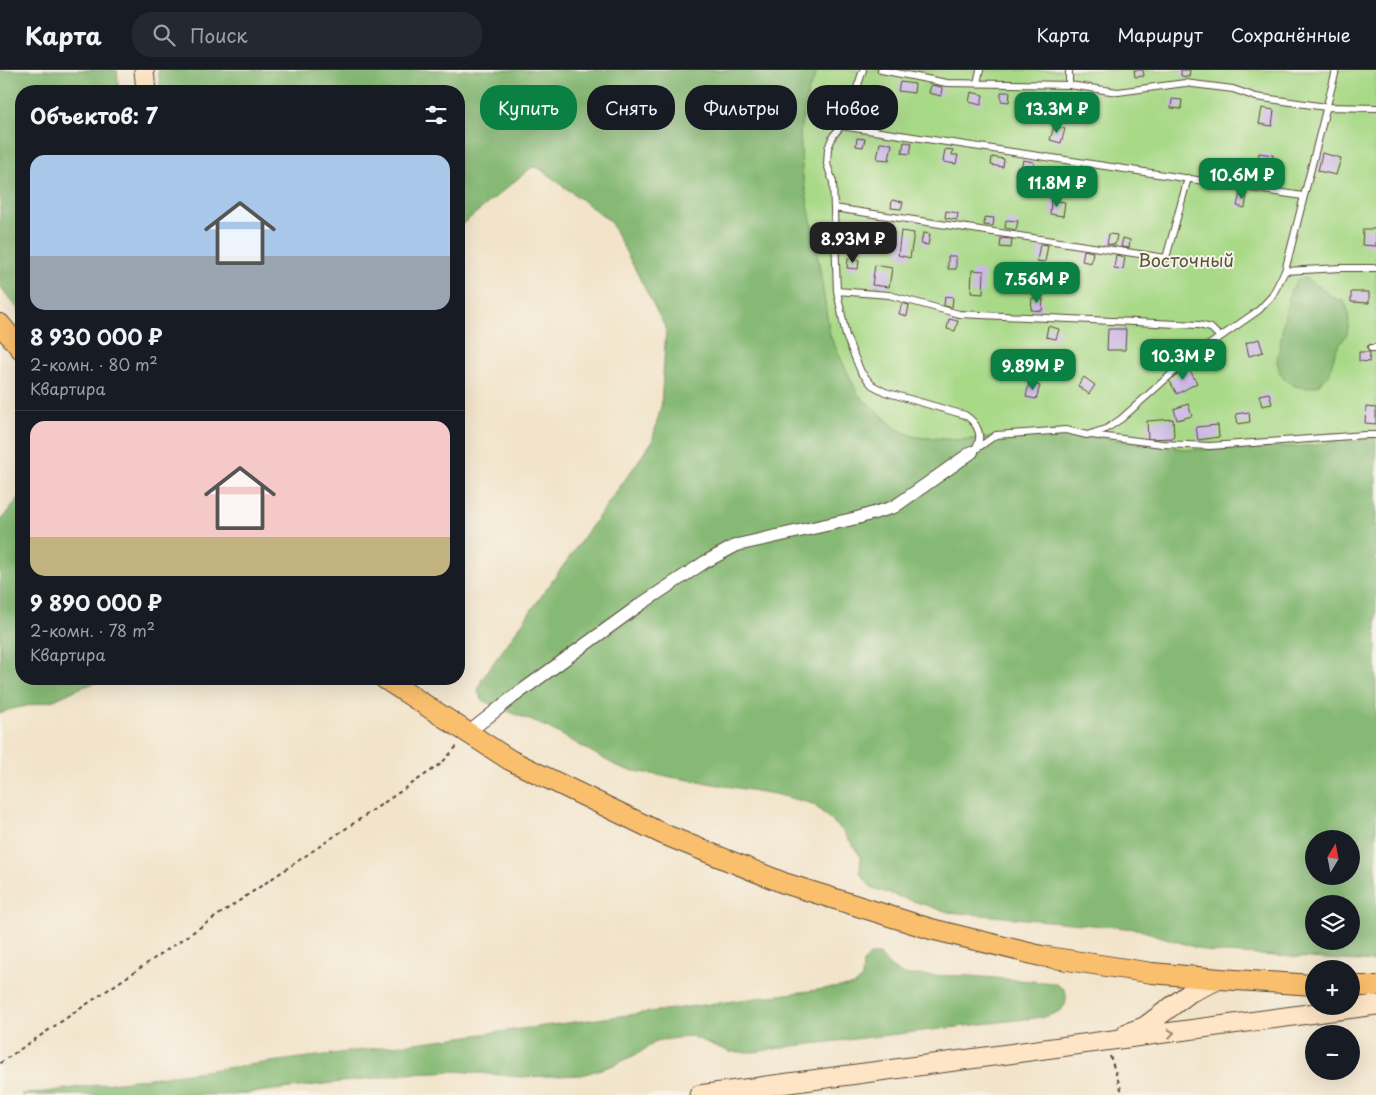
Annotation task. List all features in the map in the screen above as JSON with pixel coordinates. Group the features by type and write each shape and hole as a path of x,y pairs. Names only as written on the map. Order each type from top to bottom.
{"main road":[{"path":"144,70 145,85"},
{"path":"0,324 15,342"},
{"path":"395,685 510,760 663,834 784,883 931,929 1041,956 1152,973 1305,984"},
{"path":"1105,1042 1144,1027 1191,992 1220,979"},
{"path":"1360,986 1376,986"},
{"path":"699,1095 1376,1005"}],"street":[{"path":"469,732 513,697 641,604 705,562 736,545 857,518 894,507 972,452"}],"lane":[{"path":"859,85 864,70"},
{"path":"881,70 947,82 1069,85 1118,92 1185,83 1233,89 1256,97 1326,107 1376,108"},
{"path":"977,83 980,70"},
{"path":"1069,70 1069,85"},
{"path":"1087,435 1106,429 1120,419 1186,361 1259,310 1272,296 1284,271 1336,70"},
{"path":"838,130 828,148 827,164 833,182 837,291 846,336 860,372 872,385 885,392 973,420 980,436 978,446 972,452"},
{"path":"868,130 1303,196"},
{"path":"834,208 1166,258 1188,178"},
{"path":"1284,271 1376,268"},
{"path":"837,291 889,295 959,314 1199,325 1212,328 1220,337"},
{"path":"972,452 996,435 1066,430 1087,435 1162,444 1210,446 1376,435"}],"path":[{"path":"0,1063 441,764 469,732"},
{"path":"1105,1042 1123,1095"}],"green space":[{"path":"0,70 117,70 118,85 15,85 15,305 0,286"},
{"path":"158,70 818,70 811,85 807,85 807,97 800,130 802,172 830,336 858,395 897,429 914,437 960,440 1058,432 1191,450 1314,446 1345,439 1376,438 1376,962 1210,952 1137,929 948,912 872,888 860,873 861,857 842,830 813,804 775,794 622,769 549,728 483,701 478,692 482,679 652,442 661,406 666,329 610,221 539,168 532,167 465,222 465,85 160,85"},
{"name":"Восточный","path":"818,70 1376,70 1376,438 1345,439 1314,446 1191,450 1058,432 960,440 914,437 897,429 858,395 830,336 802,172 800,130 807,97 807,130 898,130 898,85 811,85"},
{"path":"1298,279 1310,280 1332,297 1344,302 1347,307 1349,321 1347,334 1336,350 1328,376 1318,385 1306,388 1295,386 1284,379 1280,373 1277,361 1291,290"},
{"path":"15,503 15,685 89,685 54,700 8,710 0,714 0,522"},
{"path":"870,955 879,955 892,968 904,975 971,976 1054,983 1065,990 1066,1001 1062,1009 1054,1014 1043,1017 754,1052 730,1052 691,1036 657,1041 639,1053 614,1065 582,1075 521,1077 457,1071 416,1073 232,1095 21,1095 855,985 862,978 863,963"}],"building":[{"path":"1134,70 1143,70 1144,76 1135,77"},
{"path":"1181,70 1190,70 1189,77 1181,76"},
{"path":"900,82 915,84 914,93 898,91"},
{"path":"931,85 942,87 941,96 929,93"},
{"path":"971,92 983,95 981,105 969,102"},
{"path":"1001,92 1010,92 1009,102 1001,101"},
{"path":"1172,99 1182,100 1181,109 1171,108"},
{"path":"1262,108 1274,110 1272,126 1259,124"},
{"path":"1054,126 1065,129 1061,143 1050,140"},
{"path":"857,138 865,139 863,147 856,146"},
{"path":"904,142 912,143 910,154 902,153"},
{"path":"880,143 892,144 889,160 877,159"},
{"path":"945,149 953,150 952,155 958,155 956,164 943,162"},
{"path":"1259,153 1273,155 1271,165 1258,162"},
{"path":"1322,153 1341,158 1336,175 1318,171"},
{"path":"992,157 1004,159 1003,167 991,165"},
{"path":"1023,160 1034,162 1033,169 1021,168"},
{"path":"1240,193 1247,194 1245,208 1237,206"},
{"path":"892,200 903,202 901,209 891,208"},
{"path":"1051,200 1065,202 1063,216 1050,214"},
{"path":"946,211 958,213 957,220 945,218"},
{"path":"985,217 994,218 993,226 984,225"},
{"path":"1006,220 1018,221 1016,230 1005,228"},
{"path":"1363,229 1376,229 1376,246 1362,245"},
{"path":"901,231 914,233 910,258 898,255"},
{"path":"923,233 930,234 928,245 921,244"},
{"path":"1109,234 1117,235 1115,245 1107,244"},
{"path":"1001,238 1012,239 1011,248 1000,247"},
{"path":"1123,238 1130,240 1129,248 1121,247"},
{"path":"1040,244 1048,245 1045,262 1037,261"},
{"path":"1084,250 1093,252 1091,263 1082,261"},
{"path":"1116,255 1125,257 1123,269 1114,268"},
{"path":"948,256 956,256 956,269 948,269"},
{"path":"848,258 859,260 858,269 847,268"},
{"path":"875,265 892,268 889,287 872,285"},
{"path":"972,270 984,271 983,294 971,293"},
{"path":"1351,292 1369,292 1369,303 1351,302"},
{"path":"945,296 953,297 952,307 944,306"},
{"path":"1032,298 1043,299 1042,311 1031,310"},
{"path":"902,303 909,305 907,316 899,314"},
{"path":"949,319 958,321 955,331 947,329"},
{"path":"1048,326 1059,329 1056,339 1046,337"},
{"path":"1108,329 1126,329 1125,350 1107,350"},
{"path":"1259,339 1263,352 1249,356 1246,343"},
{"path":"1359,352 1370,352 1369,362 1359,361"},
{"path":"1189,369 1197,383 1177,394 1169,380"},
{"path":"1084,377 1095,385 1089,394 1078,386"},
{"path":"1029,383 1040,386 1036,399 1026,397"},
{"path":"1269,393 1272,404 1262,406 1259,395"},
{"path":"1188,404 1192,416 1177,420 1174,409"},
{"path":"1366,407 1376,408 1376,424 1365,423"},
{"path":"1249,412 1250,422 1238,424 1236,414"},
{"path":"1173,419 1174,438 1148,439 1147,421"},
{"path":"1218,425 1219,437 1198,440 1196,427"}]}
